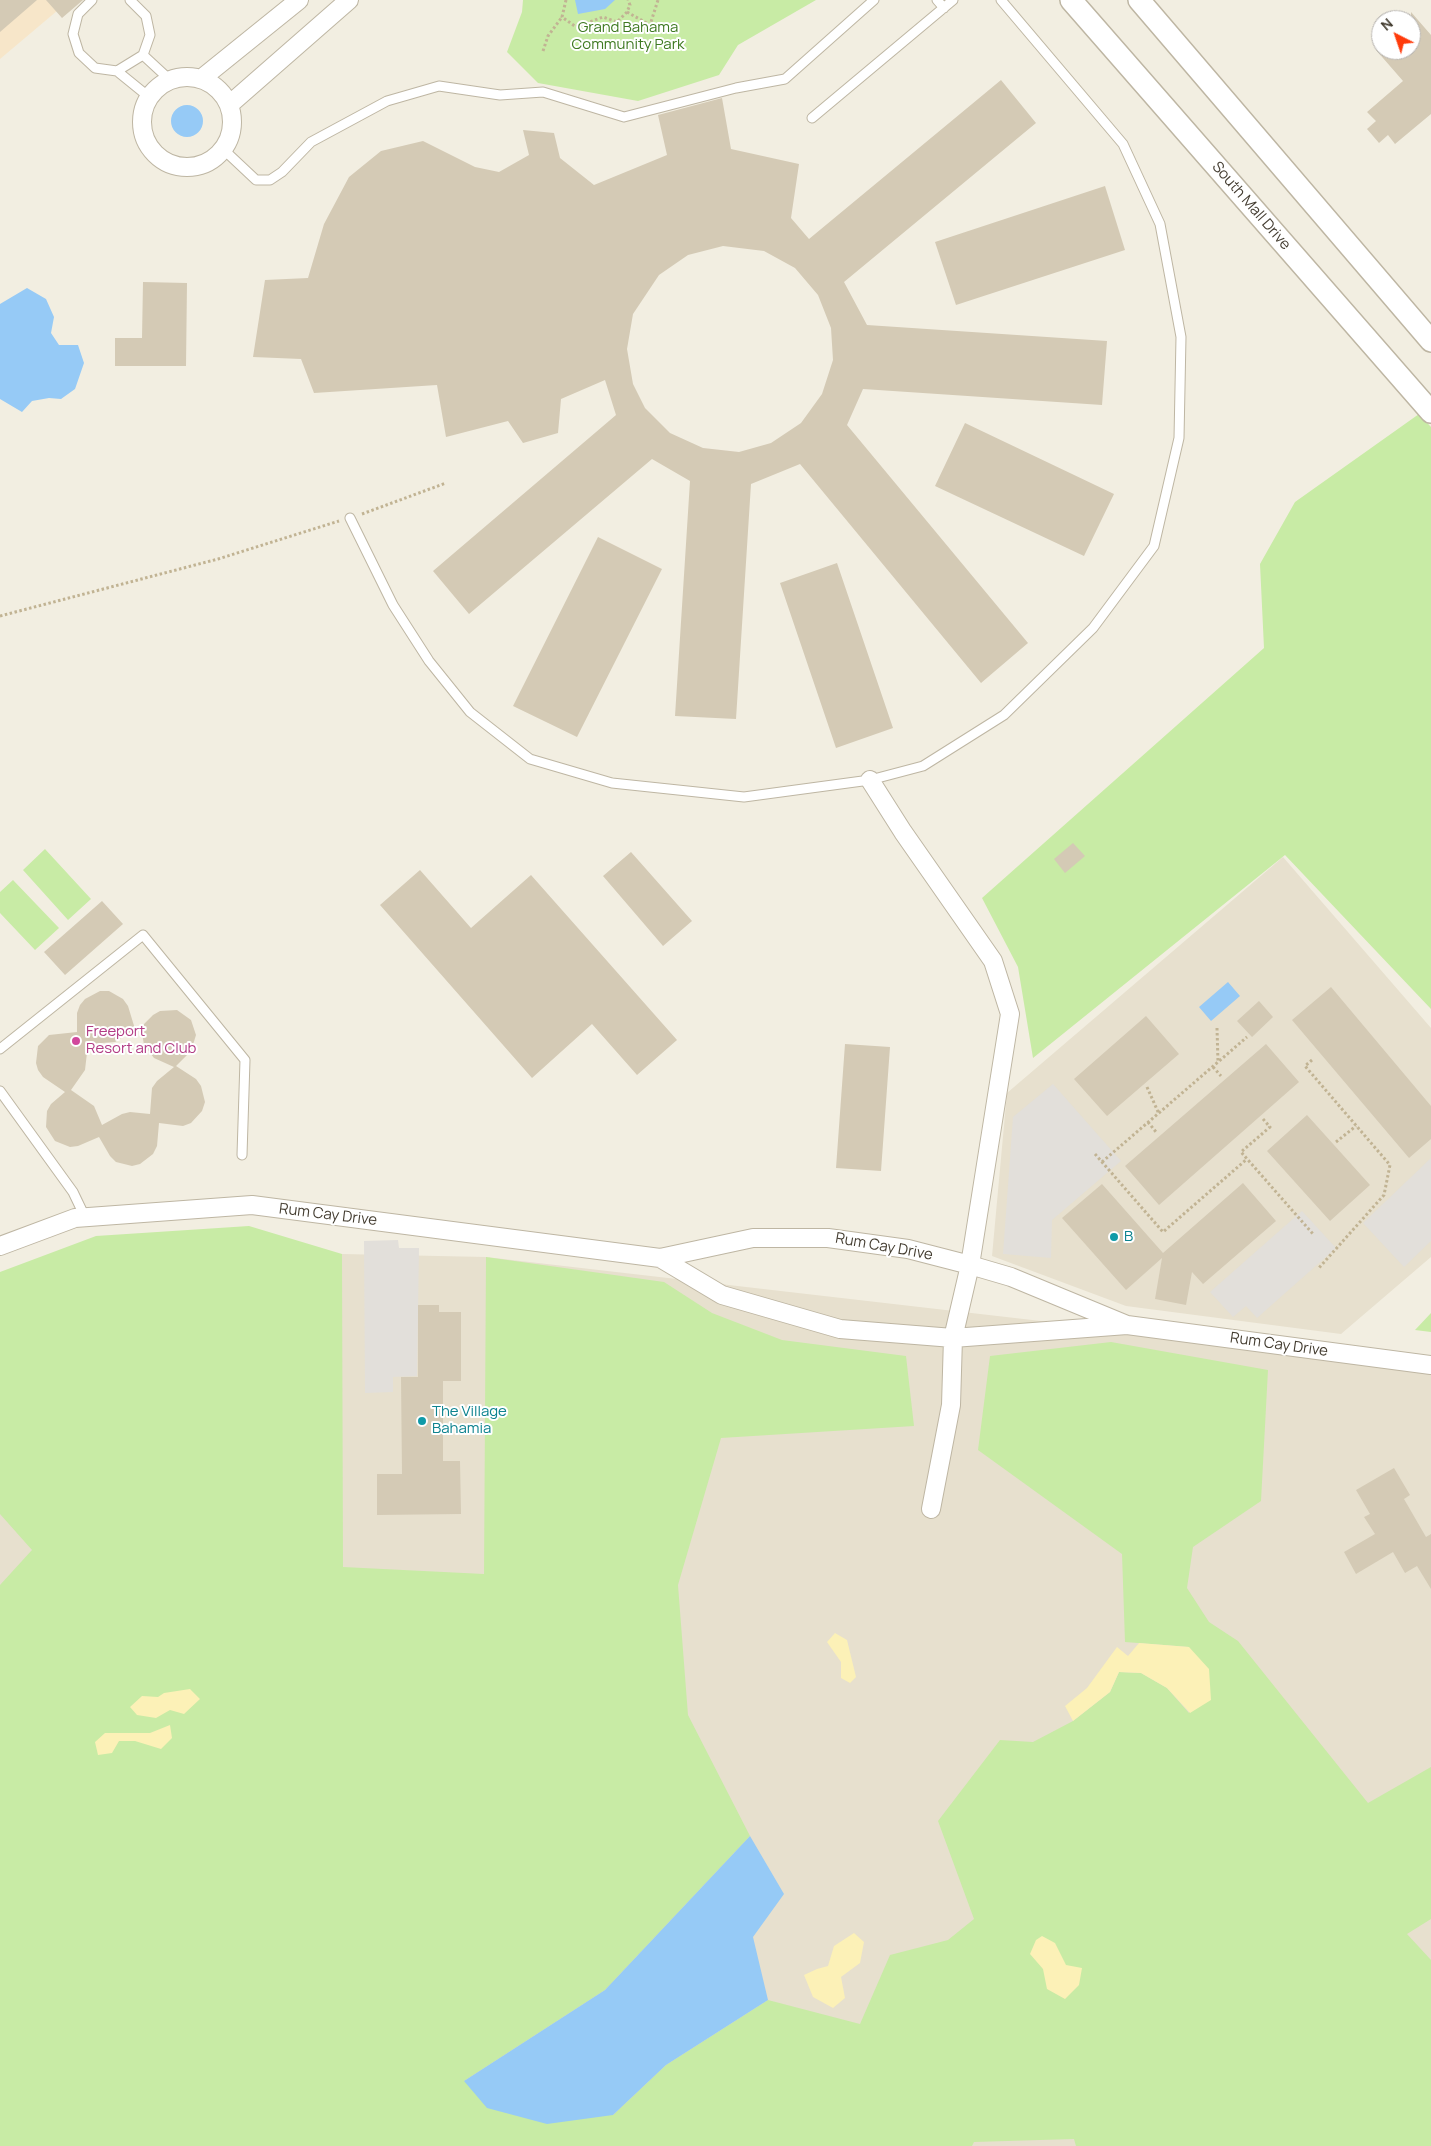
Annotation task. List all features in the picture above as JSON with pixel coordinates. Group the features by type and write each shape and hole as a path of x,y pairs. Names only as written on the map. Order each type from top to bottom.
{"street":[{"path":"201,79 299,0"},
{"name":"South Mall Drive","path":"1071,0 1431,412"},
{"path":"1139,0 1431,341"},
{"path":"229,105 346,1"},
{"path":"186,77 201,79 218,89 229,105 232,120 230,135 223,149 212,160 198,167 182,168 167,164 154,155 146,142 141,127 142,111 149,97 158,87 170,80 186,77"},
{"path":"870,780 903,832 993,961 1010,1014 970,1265 953,1338 950,1406 931,1509"},
{"name":"Rum Cay Drive","path":"0,1246 76,1218 252,1206 660,1258 753,1238 828,1238 908,1249 970,1265 1011,1277 1127,1325"},
{"name":"Rum Cay Drive","path":"660,1258 722,1295 840,1329 953,1338 1127,1325 1431,1365"}],"lane":[{"path":"92,0 78,14 73,34 79,53 95,68 117,71 149,97"},
{"path":"117,71 143,55 150,35 146,16 130,0"},
{"path":"223,149 256,180 270,180 282,172 311,142 386,101 439,86 500,95 543,92 624,117 736,88 785,78 874,0"},
{"path":"937,0 944,8"},
{"path":"812,118 953,0"},
{"path":"350,518 393,605 429,661 470,712 530,759 612,783 744,797 870,780 923,766 1004,715 1093,628 1154,546 1179,438 1181,337 1160,224 1123,144 1001,0"},
{"path":"143,55 170,80"},
{"path":"0,1049 143,935 245,1060 242,1155"},
{"path":"0,1090 73,1192 85,1217"}],"path":[{"path":"543,51 548,36 562,16 566,0"},
{"path":"562,16 576,26 602,17 617,22 627,12 630,5 628,0"},
{"path":"627,12 650,25 658,0"},
{"path":"0,616 218,559 350,518 446,483"},
{"path":"1217,1028 1218,1062"},
{"path":"1102,1162 1247,1037"},
{"path":"1312,1060 1306,1066 1390,1165 1384,1195 1318,1269"},
{"path":"1213,1067 1222,1076"},
{"path":"1146,1088 1159,1114"},
{"path":"1263,1119 1270,1127 1241,1152 1313,1234"},
{"path":"1148,1122 1156,1132"},
{"path":"1336,1142 1356,1126"},
{"path":"1095,1154 1163,1232 1247,1159"}],"shaded area":[{"path":"0,0 70,0 0,59"},
{"path":"1283,857 1431,1028 1431,1257 1341,1334 1126,1306 992,1256 1007,1093"},
{"path":"1053,1084 1121,1161 1052,1220 1051,1258 1003,1254 1013,1117"},
{"path":"1431,1158 1431,1241 1404,1267 1363,1223"},
{"path":"1302,1211 1336,1248 1257,1318 1246,1306 1233,1317 1210,1292"},
{"path":"398,1240 399,1248 419,1248 417,1376 393,1377 393,1392 365,1393 364,1241"},
{"path":"342,1254 486,1257 1431,1366 1431,2146 0,2146 0,1327"}],"green space":[{"name":"Grand Bahama Community Park","path":"523,0 816,0 738,45 719,75 638,101 538,83 507,52 522,12"},
{"path":"1419,414 1431,427 1431,1009 1285,855 1033,1058 1018,967 982,898 1264,648 1260,564 1295,502"},
{"path":"45,849 91,899 68,920 23,870"},
{"path":"13,880 59,928 35,950 0,913 0,892"},
{"path":"249,1226 342,1254 343,1567 484,1574 486,1257 664,1282 712,1313 782,1340 906,1356 914,1426 721,1438 678,1585 688,1715 750,1836 605,1990 464,2081 613,2115 666,2065 768,2000 860,2024 890,1955 948,1940 974,1919 938,1821 1000,1740 1033,1742 1073,1721 1110,1692 1119,1672 1141,1673 1167,1688 1189,1713 1189,1647 1125,1642 1122,1554 978,1450 990,1356 1111,1342 1268,1370 1261,1501 1193,1547 1187,1588 1209,1622 1238,1641 1368,1803 1431,1767 1431,1919 1407,1934 1431,1960 1431,2146 1076,2146 1074,2139 974,2142 972,2146 0,2146 0,1585 32,1550 0,1514 0,1272 96,1236"},
{"path":"1431,1313 1431,1332 1415,1330"}],"sand":[{"path":"835,1633 847,1640 856,1677 850,1683 841,1678 841,1662 827,1642"},
{"path":"1139,1643 1189,1647 1209,1669 1211,1700 1190,1713 1167,1688 1141,1673 1119,1672 1110,1692 1073,1721 1065,1706 1087,1688 1117,1647 1128,1656"},
{"path":"190,1689 200,1699 184,1714 170,1710 156,1718 137,1715 130,1707 142,1696 158,1697 164,1693"},
{"path":"170,1725 172,1738 161,1749 135,1741 119,1741 112,1753 98,1755 95,1742 105,1733 150,1733"},
{"path":"854,1933 864,1942 860,1963 841,1977 845,1998 833,2008 813,1997 804,1975 828,1966 834,1946"},
{"path":"1042,1936 1055,1943 1066,1965 1082,1968 1079,1985 1065,1999 1047,1989 1043,1969 1030,1954 1036,1940"}],"water":[{"path":"575,0 615,0 605,9 578,14"},
{"path":"187,105 193,106 198,110 202,115 202,127 198,132 193,136 187,137 181,136 176,132 172,127 171,121 172,115 176,110 181,106"},
{"path":"27,288 46,299 54,317 51,333 59,345 78,345 84,363 75,389 61,399 49,398 32,401 22,412 0,399 0,304"},
{"path":"1228,982 1240,996 1211,1021 1199,1007"},
{"path":"750,1836 784,1894 753,1937 768,2000 666,2065 613,2115 547,2124 487,2108 464,2081 605,1990"}],"building":[{"path":"0,0 37,0 0,32"},
{"path":"46,0 83,0 62,18"},
{"path":"1421,24 1431,35 1431,114 1395,144 1388,135 1379,143 1367,129 1376,121 1367,112 1403,81 1385,60 1421,60"},
{"path":"1001,80 1036,123 844,282 867,325 1107,341 1102,405 863,389 847,425 1028,643 981,683 800,464 751,484 736,719 675,716 690,481 652,459 469,614 433,571 616,415 605,380 561,399 558,433 523,443 508,421 446,437 437,385 314,393 301,359 253,357 265,280 308,278 324,224 349,177 381,151 423,141 475,167 499,172 529,155 523,130 554,133 560,158 594,185 667,155 658,115 722,98 731,149 799,164 791,218 809,239","holes":["723,246 764,251 795,268 818,295 831,328 833,360 822,394 801,423 771,443 739,452 703,448 670,433 645,408 633,384 627,349 633,314 659,275 688,255"]},
{"path":"1105,186 1125,250 956,305 935,242"},
{"path":"143,282 187,283 186,366 115,366 115,338 142,338"},
{"path":"965,423 1114,494 1084,556 935,486"},
{"path":"598,537 662,569 577,737 513,706"},
{"path":"837,563 893,728 836,748 780,583"},
{"path":"1073,843 1085,856 1065,873 1054,859"},
{"path":"631,852 692,921 663,946 603,876"},
{"path":"420,870 471,928 531,875 677,1040 637,1075 592,1024 532,1078 380,905"},
{"path":"102,901 123,924 65,975 44,952"},
{"path":"1331,987 1431,1106 1431,1139 1409,1158 1292,1020"},
{"path":"100,991 109,991 123,999 128,1006 135,1029 115,1042 88,1044 85,1070 71,1090 94,1106 102,1125 122,1114 130,1112 150,1114 152,1088 157,1081 174,1067 154,1058 144,1045 141,1027 153,1015 160,1011 177,1010 191,1020 196,1035 191,1051 176,1066 196,1079 201,1086 205,1102 202,1111 191,1123 183,1126 159,1123 157,1146 153,1154 140,1164 132,1166 116,1162 110,1156 99,1137 78,1146 70,1147 55,1141 46,1127 47,1111 51,1104 65,1092 43,1077 38,1070 36,1063 38,1046 49,1035 77,1032 77,1013 80,1005 85,999"},
{"path":"1259,1001 1273,1017 1252,1037 1237,1021"},
{"path":"1146,1016 1179,1054 1107,1116 1074,1079"},
{"path":"845,1044 890,1047 881,1171 836,1168"},
{"path":"1266,1044 1299,1082 1159,1205 1125,1166"},
{"path":"1307,1115 1370,1185 1330,1221 1267,1151"},
{"path":"1243,1183 1276,1221 1203,1284 1192,1272 1186,1305 1155,1299 1162,1258 1126,1290 1062,1218 1102,1184 1163,1253"},
{"name":"The Village Bahamia","path":"418,1305 439,1305 439,1312 461,1312 461,1381 443,1381 443,1461 460,1461 461,1514 377,1515 377,1474 402,1474 401,1377 418,1377"},
{"path":"1394,1468 1410,1495 1404,1499 1426,1537 1431,1534 1431,1589 1417,1566 1405,1573 1393,1552 1356,1574 1344,1552 1375,1534 1364,1517 1370,1514 1356,1490"}],"place":[{"name":"Freeport Resort and Club","path":"76,1041"},
{"name":"B","path":"1114,1237"},
{"name":"The Village Bahamia","path":"422,1421"}]}
